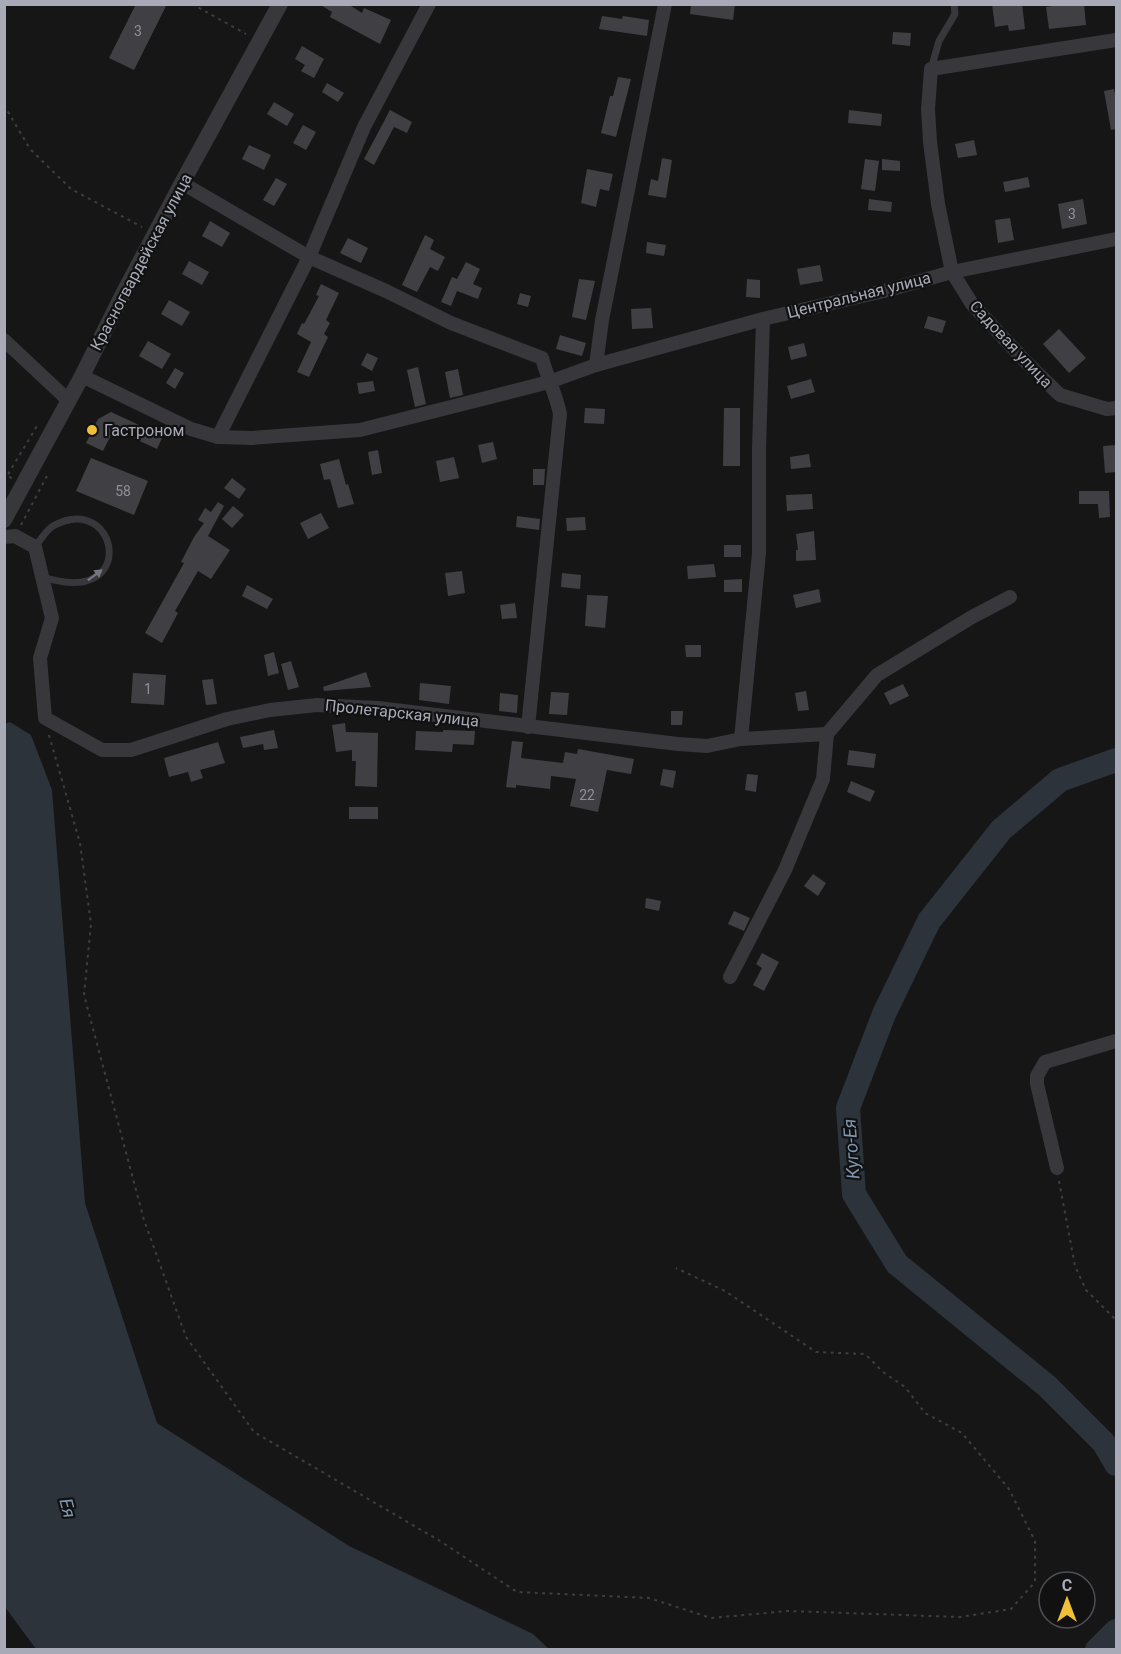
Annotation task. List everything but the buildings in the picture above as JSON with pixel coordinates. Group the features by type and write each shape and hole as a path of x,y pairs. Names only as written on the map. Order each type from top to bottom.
{"street":[{"name":"Красногвардейская улица","path":"4,520 182,183 280,4"},
{"path":"218,437 309,257 364,127 429,4"},
{"path":"596,365 602,320 665,4"},
{"path":"931,69 1116,40"},
{"name":"Центральная улица","path":"82,376 191,429 218,437 252,438 360,430 549,382 596,365 763,319 888,290 952,272 938,204 930,142 928,109 931,69"},
{"path":"182,183 309,257 451,323 542,358 549,382 557,396 560,414 528,727"},
{"path":"952,272 1116,239"},
{"name":"Садовая улица","path":"952,272 972,304 1060,395 1107,410 1116,408"},
{"path":"741,740 759,553 763,319"},
{"path":"4,339 68,400"},
{"path":"4,537 15,536 35,547 52,618 40,658 45,718"},
{"path":"730,977 785,870 823,779 826,734 877,675 972,617 1010,597"},
{"name":"Пролетарская улица","path":"45,718 102,750 130,750 227,719 270,710 316,705 378,708 707,746 741,740 826,734"},
{"path":"1057,1168 1037,1076 1046,1062 1116,1041"}],"lane":[{"path":"931,69 939,41 954,14 954,4"},
{"path":"35,547 51,527 74,519 96,524 108,538 110,558 101,573 82,584 57,581 41,576"}],"path":[{"path":"192,4 246,34"},
{"path":"4,105 30,149 71,189 142,227"},
{"path":"45,718 82,855 91,924 84,995 144,1220 186,1337 254,1432 440,1541 517,1592 649,1598 711,1618 788,1611 960,1617 1011,1609 1035,1582 1035,1541 1009,1489 962,1432 925,1413 904,1388 865,1354 816,1352 725,1291 676,1269"},
{"path":"1057,1168 1075,1266 1086,1290 1116,1320"}],"water":[{"name":"Ея","path":"10,722 31,735 52,790 85,1203 157,1423 349,1546 533,1634 549,1649 36,1649 5,1607 4,724"}],"waterway":[{"name":"Куго-Ея","path":"1116,760 1060,780 1001,830 929,921 884,1014 848,1108 854,1194 897,1264 1047,1386 1104,1443 1116,1464"},
{"name":"Куго-Ея","path":"1097,1650 1116,1631"}],"place":[{"name":"Гастроном","path":"92,430"}]}
